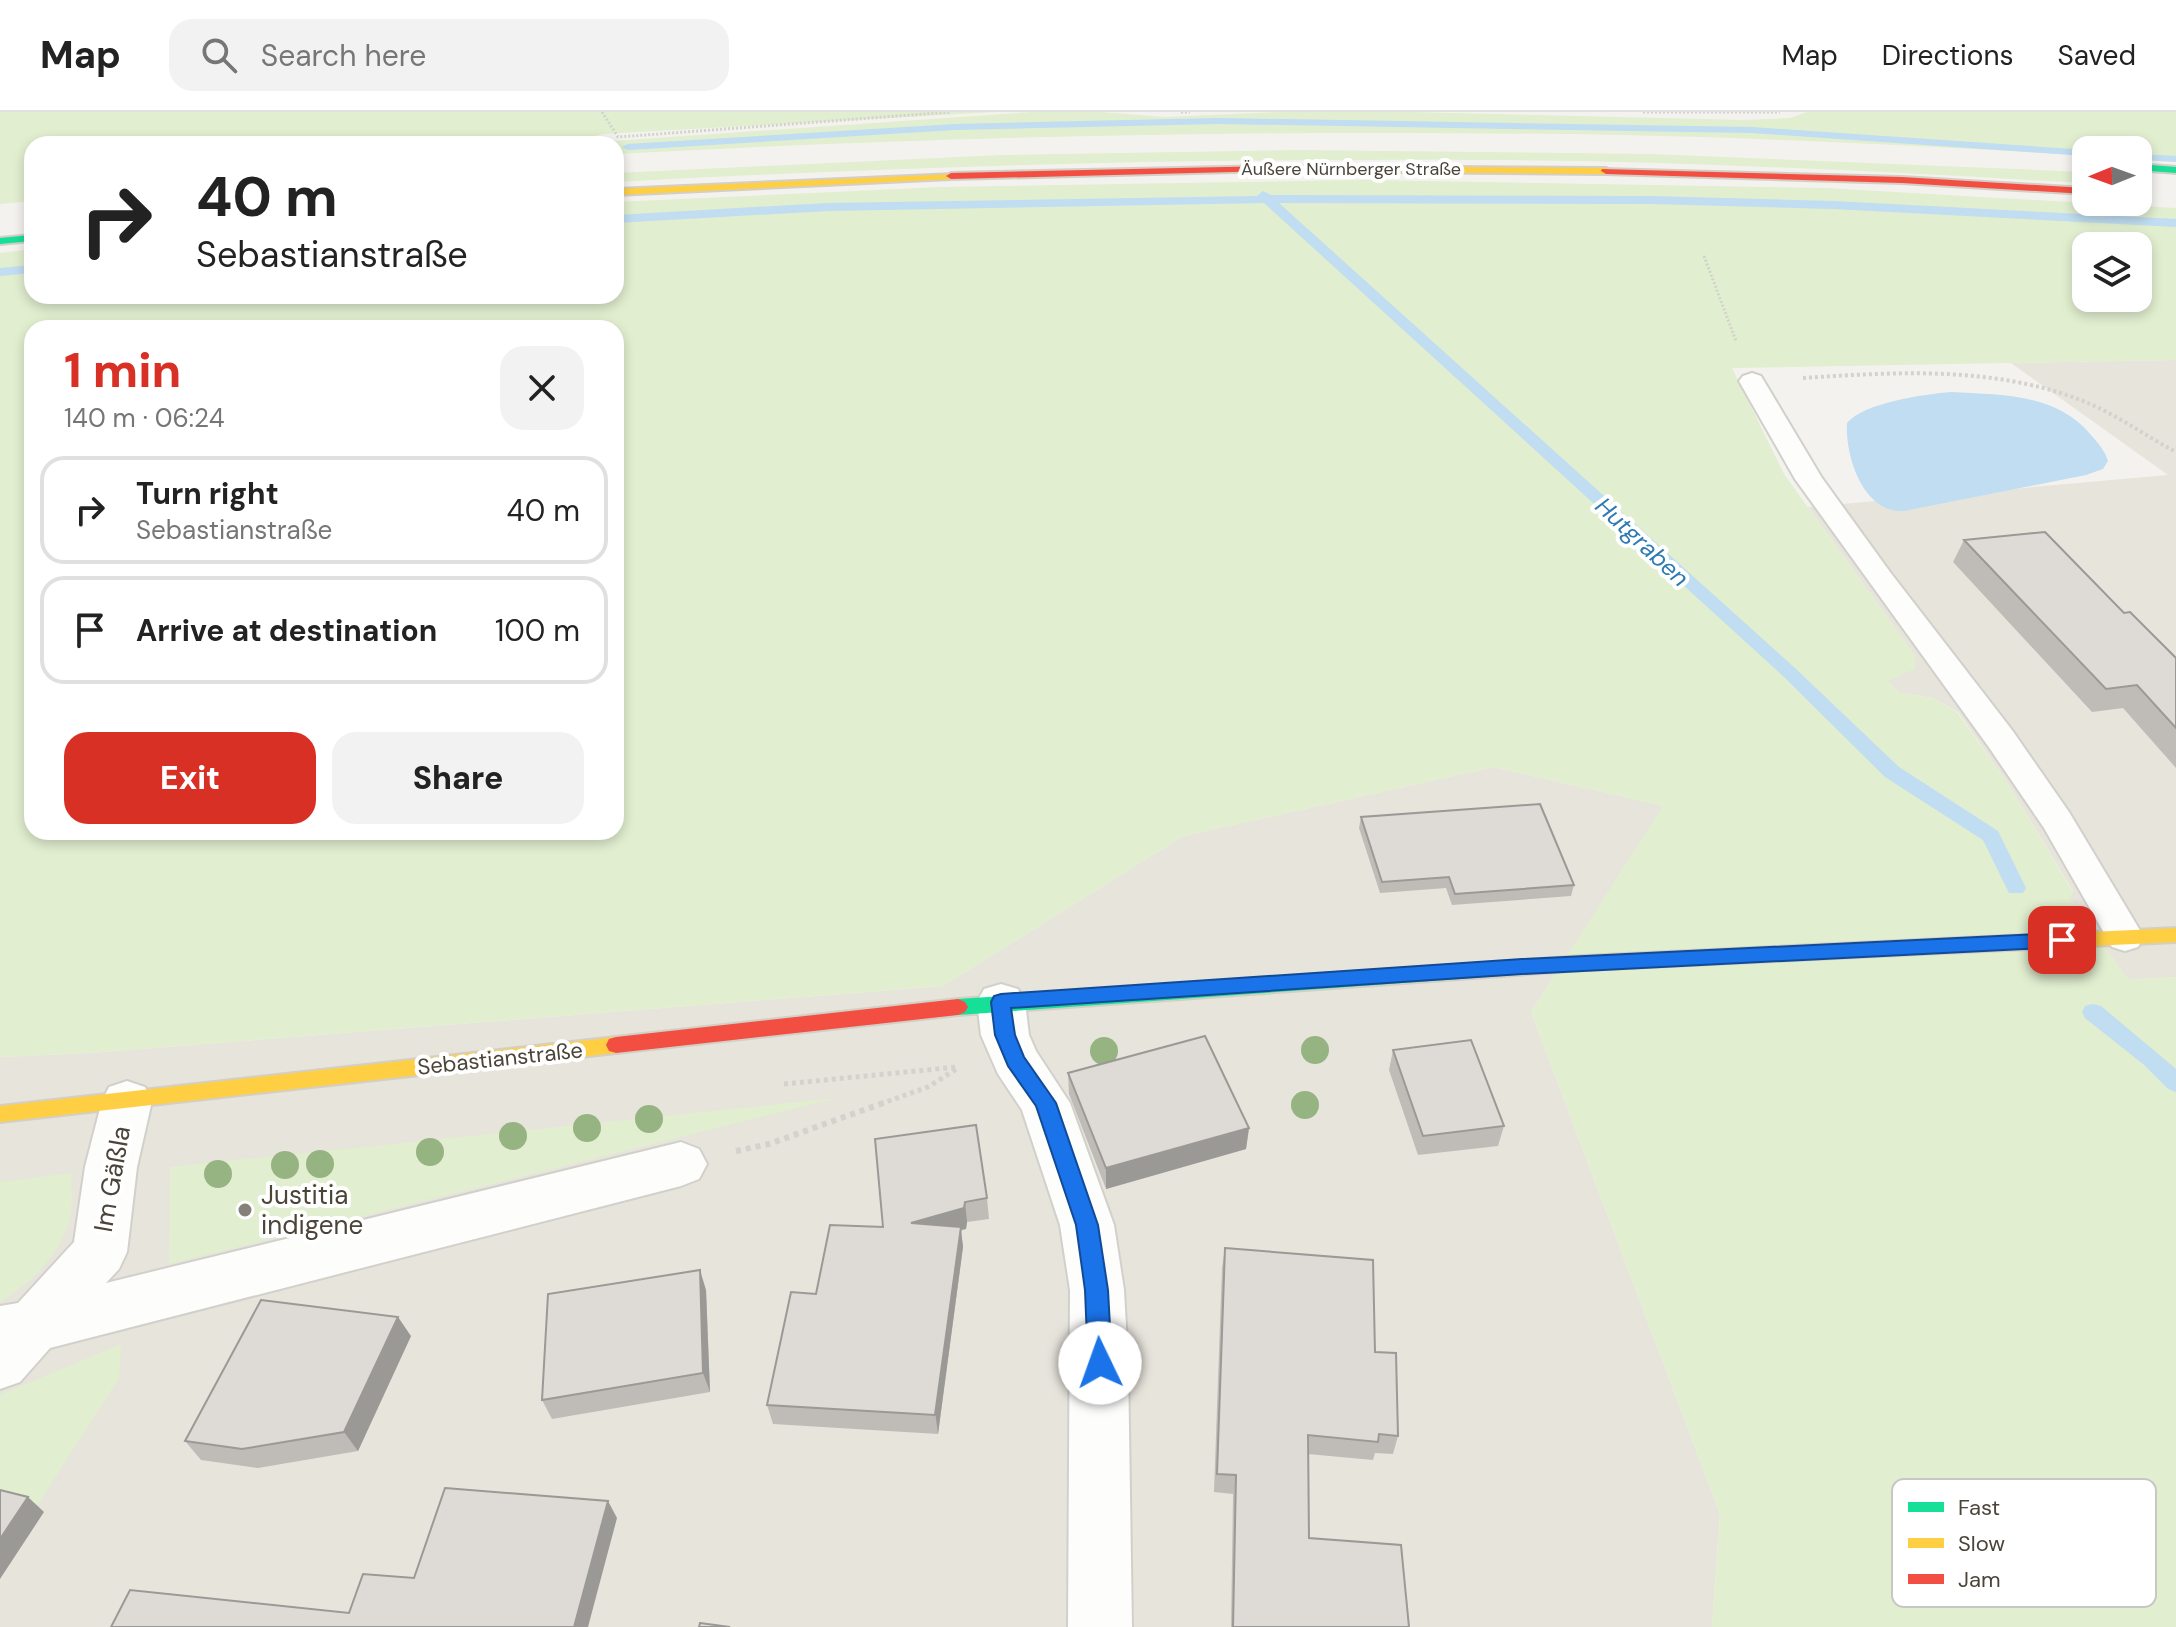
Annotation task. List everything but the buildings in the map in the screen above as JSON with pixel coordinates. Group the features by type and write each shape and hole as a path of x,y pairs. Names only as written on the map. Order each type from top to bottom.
{"main road":[{"name":"Äußere Nürnberger Straße","path":"624,192 990,174 1354,168 1652,172 2072,190"},
{"path":"2152,168 2176,170"},
{"path":"0,241 24,239"},
{"name":"Sebastianstraße","path":"0,1114 1001,1002 1522,966 2176,935"}],"street":[{"path":"1001,1002 1005,1035 1015,1060 1045,1103 1072,1177 1089,1238 1097,1290 1100,1363 1100,1627"},
{"name":"Im Gäßla","path":"12,1341 100,1252 111,1167 127,1101"},
{"path":"12,1341 681,1164"}],"lane":[{"path":"1752,381 1809,479 1879,578 2000,738 2057,821 2125,937"}],"path":[{"path":"602,112 617,136"},
{"path":"624,137 951,112"},
{"path":"1181,112 1190,112"},
{"path":"1643,112 1780,112"},
{"path":"1704,256 1752,381 1889,373 1965,376 2016,383 2079,399 2176,452"},
{"path":"681,1164 769,1144 928,1087 962,1066 1015,1060"}],"shaded area":[{"path":"2176,360 2176,977 2128,980 2070,899 2073,891 2008,784 1958,712 1933,698 1900,693 1887,681 1915,656 1808,507 2168,475 2011,363"},
{"path":"1493,767 1664,806 1531,1012 1720,1514 1712,1627 0,1627 0,1057 89,1053 943,986 1183,836"}],"green space":[{"path":"0,112 996,112 595,136 24,136 24,202 0,204"},
{"path":"1032,112 1101,112 1165,117 1275,112 1409,112 1744,120 1790,118 1807,112 2176,112 2176,161 2152,159 2152,136 2072,136 2072,154 1737,138 1495,133 1118,136 624,154 624,140"},
{"path":"1296,150 1650,154 2072,171 2072,182 1862,171 1563,161 1270,160 1052,164 624,182 624,173 1001,155"},
{"path":"1363,180 1825,188 2072,202 2072,216 2152,216 2152,207 2176,208 2176,360 1732,368 1784,474 1915,656 1915,669 1888,681 1900,693 1933,698 1957,712 2008,784 2073,892 2070,899 2128,980 2176,977 2176,1627 1712,1627 1720,1514 1531,1012 1663,806 1493,767 1183,836 943,986 89,1053 0,1057 0,253 24,250 24,304 624,304 624,202 942,187"},
{"path":"838,1098 169,1264 170,1167"},
{"path":"71,1173 71,1211 63,1238 46,1264 0,1302 0,1182"},
{"path":"121,1344 119,1378 35,1509 0,1501 0,1395"}],"water":[{"path":"1951,392 2027,399 2061,411 2091,435 2108,461 2103,469 2086,475 1904,511 1878,503 1867,493 1853,466 1847,423 1880,405"}],"waterway":[{"path":"628,147 955,127 1219,121 1752,130 2072,152"},
{"path":"2152,158 2176,159"},
{"name":"Hutgraben","path":"1263,195 1267,199"},
{"path":"624,219 828,207 1267,199"},
{"name":"Hutgraben","path":"1267,199 1790,673 1892,772 1991,836 2016,888"},
{"path":"1267,199 1652,200 1833,205 2176,223"},
{"path":"0,272 24,270"},
{"name":"Hutgraben","path":"2093,1012 2151,1058 2176,1083"}],"traffic: fast":[{"path":"2152,168 2176,170"},
{"path":"0,241 24,239"},
{"path":"958,1007 1584,963"}],"traffic: slow":[{"path":"1272,169 1606,171"},
{"path":"624,192 951,176"},
{"path":"1941,946 2176,935"},
{"path":"0,1114 616,1045"}],"traffic: jam":[{"path":"951,176 1272,169"},
{"path":"1606,171 1902,180 2072,190"},
{"path":"1584,963 1941,946"},
{"path":"616,1045 958,1007"}],"place":[{"name":"Justitia indigene","path":"245,1210"}],"route":[{"path":"1100,1363 1097,1290 1087,1225 1045,1103 1015,1060 1005,1035 1001,1002 1522,966 2062,940"}]}
